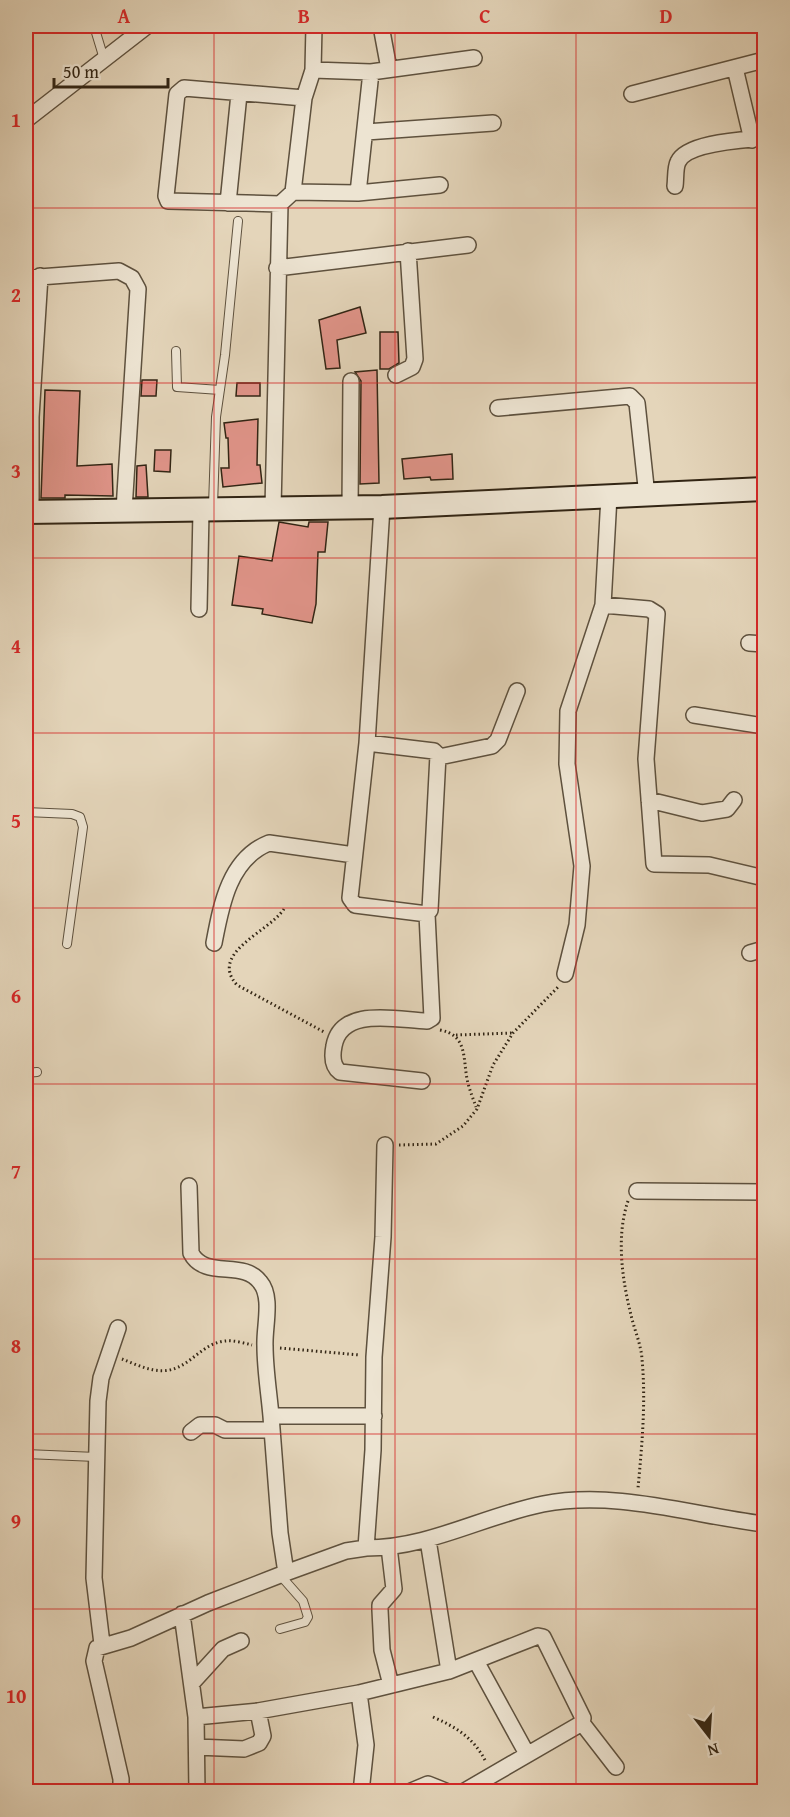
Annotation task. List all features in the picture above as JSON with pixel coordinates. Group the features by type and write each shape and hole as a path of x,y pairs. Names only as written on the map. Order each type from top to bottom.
{"street":[{"path":"26,120 147,26"},
{"path":"304,98 184,88 180,90 170,154 168,201 280,204 293,192 304,98 313,70 314,26"},
{"path":"381,26 389,69"},
{"path":"313,70 371,72 474,58"},
{"path":"632,94 765,60"},
{"path":"675,186 678,162 686,153 710,146 758,139 735,68"},
{"path":"358,193 371,72"},
{"path":"228,203 239,94"},
{"path":"366,132 493,123"},
{"path":"293,192 358,193 440,185"},
{"path":"273,508 280,204"},
{"path":"277,268 468,245"},
{"path":"396,375 412,367 415,359 408,251"},
{"path":"124,510 138,289 136,283 119,272 33,277 28,512 382,507 765,489"},
{"path":"350,507 351,381"},
{"path":"498,408 630,396 637,403 647,496"},
{"path":"565,974 577,926 582,866 567,764 568,711 603,605 609,496"},
{"path":"382,507 367,743 350,898 352,903 427,914"},
{"path":"199,609 207,510"},
{"path":"603,605 649,609 657,614 646,759 654,864 709,865 765,878"},
{"path":"749,644 765,644"},
{"path":"439,757 492,746 498,740 517,692"},
{"path":"694,715 765,726"},
{"path":"367,743 434,752 439,757 430,909 427,914 432,1018 426,1021 362,1019 350,1022 335,1038 333,1062 340,1072 422,1081"},
{"path":"649,800 702,813 727,809 734,800"},
{"path":"214,943 227,887 257,848 269,843 354,855"},
{"path":"366,1548 374,1416 374,1357 383,1237 385,1145"},
{"path":"189,1185 191,1253 195,1260 204,1267 246,1272 260,1282 266,1297 265,1346 283,1574"},
{"path":"637,1191 765,1192"},
{"path":"102,1644 94,1578 98,1401 108,1354 118,1328"},
{"path":"191,1432 200,1425 215,1425 225,1430 272,1423 374,1416"},
{"path":"121,1791 121,1779 94,1661 94,1654 102,1644 132,1638 182,1614 346,1551 428,1540 542,1504 583,1499 637,1504 765,1524"},
{"path":"428,1540 449,1671"},
{"path":"388,1547 394,1589 380,1605 380,1610 382,1650 391,1685"},
{"path":"182,1614 196,1717 197,1791"},
{"path":"196,1717 258,1711 359,1693 449,1671 538,1636 543,1637 583,1718 582,1723 616,1767"},
{"path":"192,1683 223,1649 242,1641"},
{"path":"476,1661 527,1755"},
{"path":"359,1693 366,1746 361,1791"},
{"path":"197,1747 244,1749 259,1743 263,1736 258,1711"},
{"path":"463,1791 582,1723"},
{"path":"409,1791 428,1784 448,1791"}],"lane":[{"path":"94,26 104,59"},
{"path":"207,510 238,221"},
{"path":"176,351 177,387 220,390"},
{"path":"26,812 72,814 80,817 83,827 68,944"},
{"path":"26,1073 37,1072"},
{"path":"26,1454 96,1457"},
{"path":"280,1629 305,1622 308,1617 303,1600 283,1574"}],"path":[{"path":"284,909 277,919 239,948 228,968 229,977 237,986 335,1038"},
{"path":"385,1145 436,1144 453,1135 477,1109 493,1065 513,1033 557,988 565,974"},
{"path":"431,1028 456,1035 513,1033"},
{"path":"456,1035 462,1045 467,1078 477,1109"},
{"path":"637,1191 629,1198 624,1213 622,1251 624,1287 642,1358 644,1433 637,1504"},
{"path":"108,1354 155,1370 173,1369 188,1364 206,1348 225,1341 374,1357"},
{"path":"432,1717 454,1726 468,1737 478,1748 492,1774"}],"building":[{"path":"360,307 366,333 337,340 340,368 326,369 319,320"},
{"path":"380,332 398,332 399,363 389,369 380,369"},
{"path":"377,370 379,483 360,484 361,381 355,372"},
{"path":"142,380 157,380 156,396 141,396"},
{"path":"237,383 260,383 260,396 236,396"},
{"path":"45,390 80,391 77,466 112,464 113,496 65,495 65,498 41,498"},
{"path":"258,419 257,465 260,465 262,483 223,487 221,468 229,468 228,438 226,438 224,423"},
{"path":"155,450 171,450 170,472 154,471"},
{"path":"452,454 453,479 431,480 430,477 404,479 402,459"},
{"path":"146,465 148,497 136,497 137,466"},
{"path":"279,522 308,527 309,522 328,522 325,552 318,552 316,604 312,623 262,614 263,609 232,605 239,556 272,561"}]}
